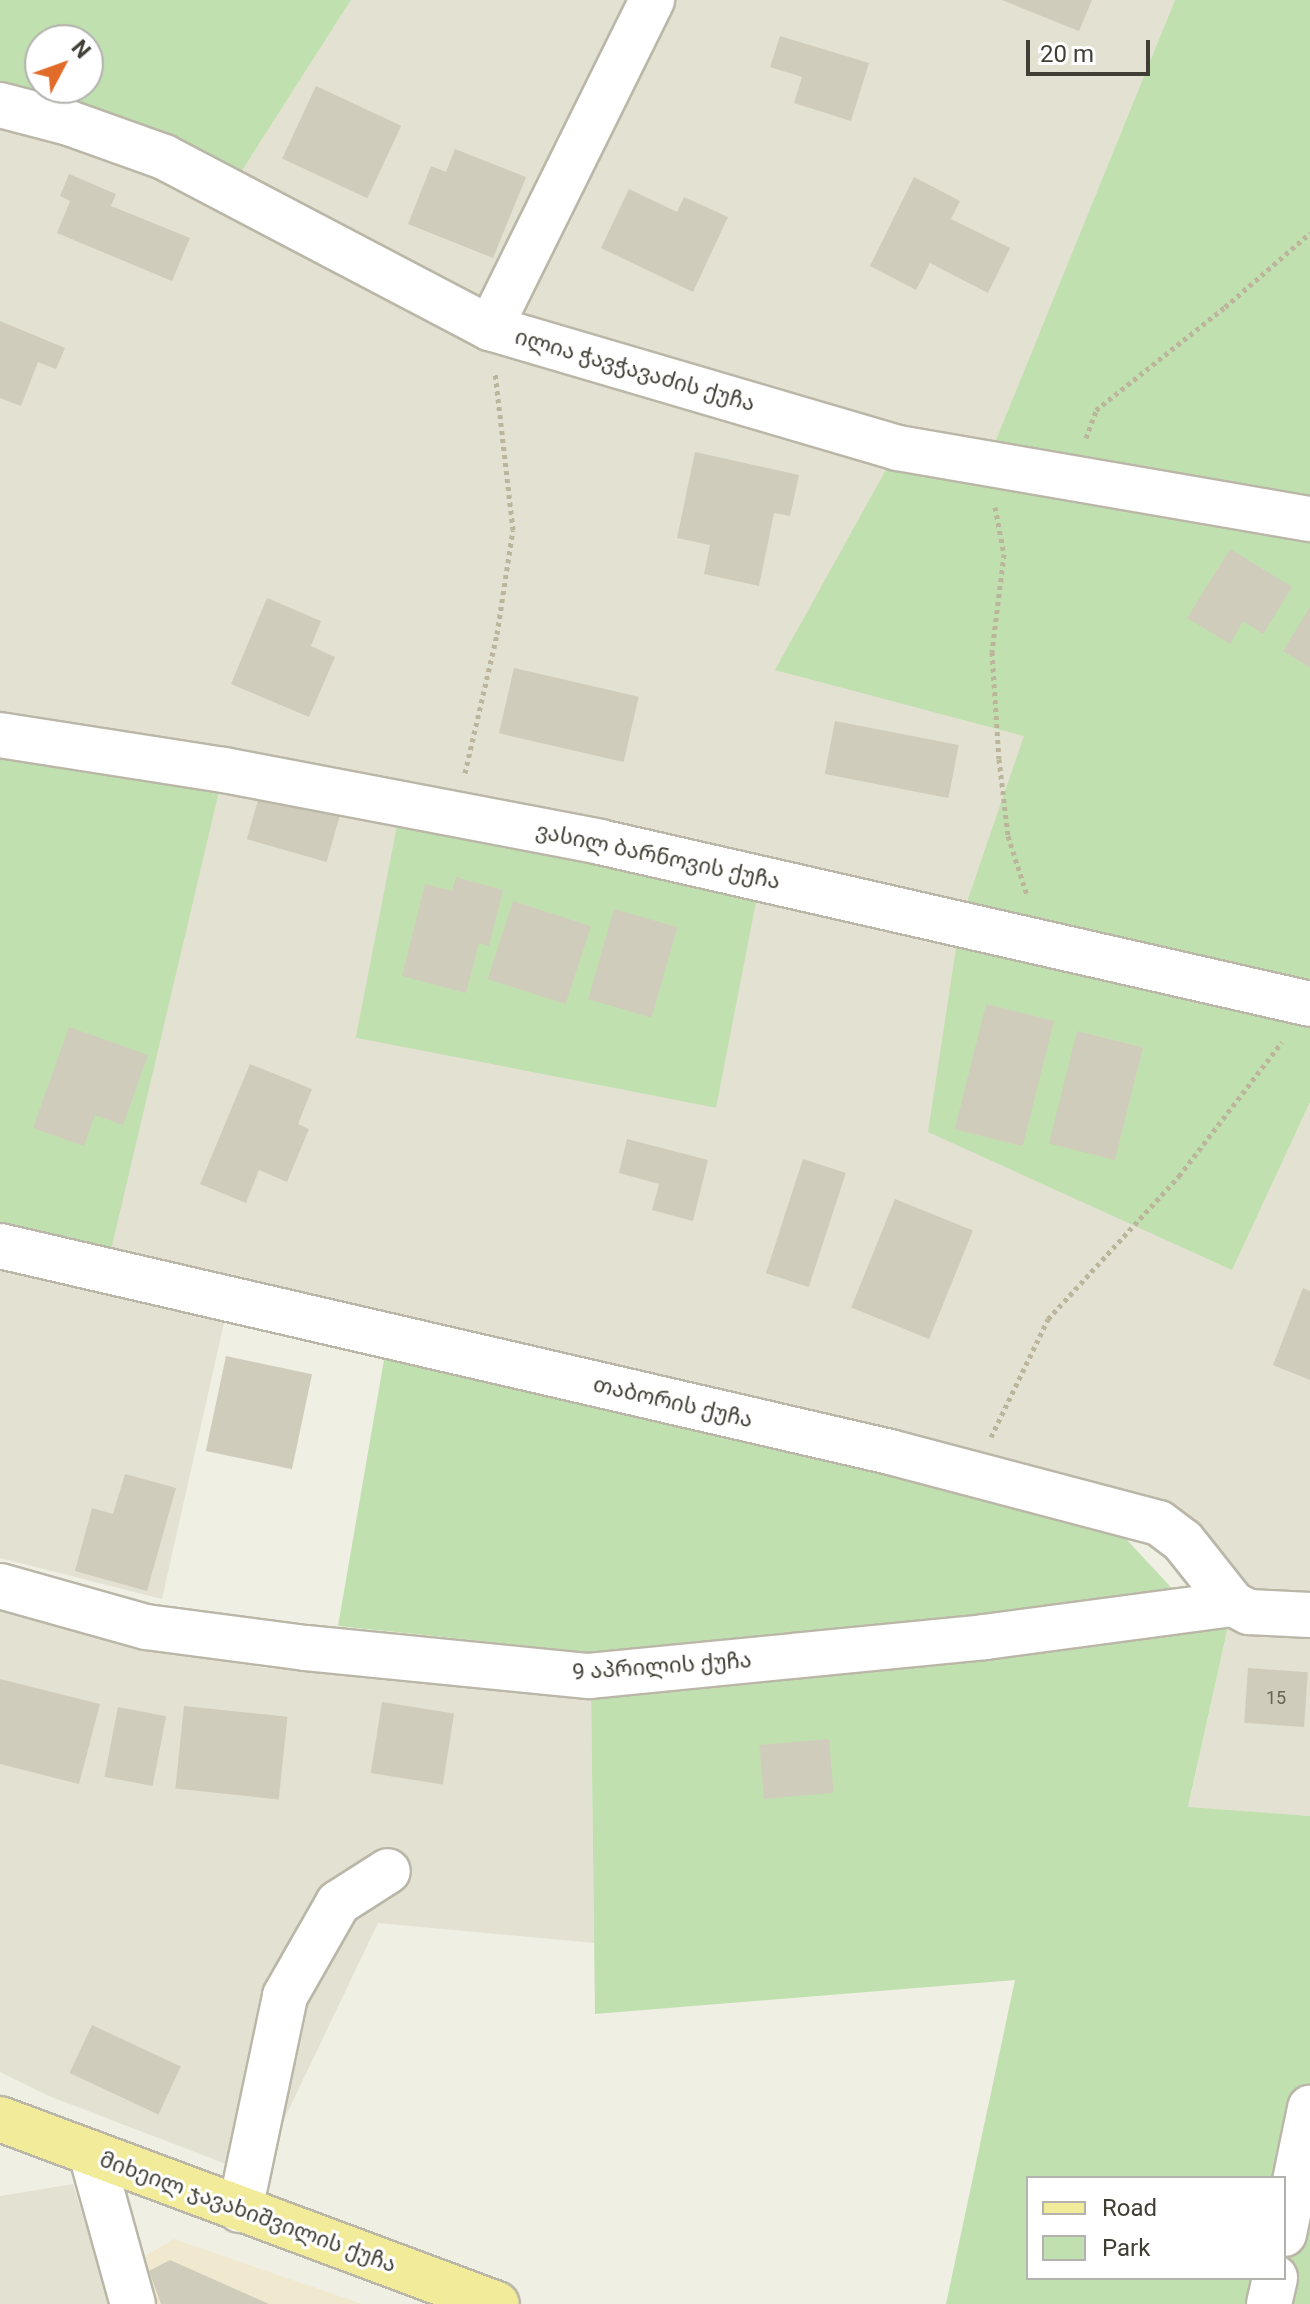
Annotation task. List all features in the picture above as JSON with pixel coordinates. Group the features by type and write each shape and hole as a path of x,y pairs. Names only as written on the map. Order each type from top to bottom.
{"main road":[{"name":"მიხეილ ჯავახიშვილის ქუჩა","path":"1,2121 497,2304"}],"street":[{"path":"490,328 652,0"},
{"name":"ილია ჭავჭავაძის ქუჩა","path":"0,105 69,123 164,157 490,328 898,448 1310,519"},
{"name":"ვასილ ბარნოვის ქუჩა","path":"0,735 224,770 600,842 1027,938 1301,1017"},
{"name":"თაბორის ქუჩა","path":"0,1246 973,1474 1159,1523 1183,1541 1233,1604"},
{"name":"9 აპრილის ქუჩა","path":"0,1586 146,1627 306,1648 589,1676 985,1637 1233,1604"},
{"path":"1233,1604 1249,1612 1310,1615"},
{"path":"240,2210 285,1996 338,1903 388,1871"},
{"path":"1286,2224 1310,2108"},
{"path":"91,2153 133,2304"},
{"path":"1269,2304 1275,2280"}],"path":[{"path":"1071,479 1096,410 1225,307 1310,233"},
{"path":"456,816 497,634 513,530 490,328"},
{"path":"987,463 1004,554 992,652 999,759 1008,836 1028,896 1027,938"},
{"path":"973,1474 1048,1319 1179,1176 1301,1017"}],"shaded area":[{"path":"351,0 1175,0 987,463 1025,736 960,922 1231,1270 1310,1102 1310,1816 1188,1808 1233,1604 1183,1541 106,1271 0,735 0,105 229,191"},
{"path":"0,1259 226,1314 162,1599 0,1558"},
{"path":"0,1602 142,1648 265,1668 591,1692 594,1943 378,1923 257,2176 49,2096 0,2072"},
{"path":"73,2184 109,2304 0,2304 0,2196"},
{"path":"174,2239 362,2304 154,2304 140,2259"}],"green space":[{"path":"0,0 351,0 229,191 0,105"},
{"path":"1175,0 1310,0 1310,1102 1232,1270 928,1132 960,922 1024,736 775,670 898,448 987,462"},
{"path":"0,735 224,770 106,1271 0,1246"},
{"path":"401,805 761,875 716,1108 356,1038"},
{"path":"385,1354 1116,1528 1179,1596 636,1657 338,1626"},
{"path":"1233,1604 1188,1807 1310,1816 1310,2304 946,2304 1015,1980 595,2014 591,1692"}],"building":[{"path":"1002,0 1092,0 1079,31"},
{"path":"780,36 869,63 851,121 794,103 802,77 770,67"},
{"path":"316,86 401,126 367,198 282,159"},
{"path":"455,149 526,177 493,258 408,224 431,166 446,172"},
{"path":"69,174 116,194 111,206 190,238 172,281 57,233 70,201 60,196"},
{"path":"914,177 960,201 951,219 1010,248 988,293 930,263 916,290 870,266"},
{"path":"629,189 677,212 684,197 728,217 693,292 601,248"},
{"path":"0,321 65,348 56,369 38,362 21,406 0,398"},
{"path":"695,452 799,475 790,516 774,513 759,586 704,574 710,545 677,538"},
{"path":"1230,549 1292,587 1263,634 1243,621 1230,644 1187,618"},
{"path":"267,598 321,621 311,646 335,657 309,717 231,684"},
{"path":"1310,607 1310,668 1283,651"},
{"path":"514,668 639,697 624,762 499,733"},
{"path":"835,721 959,745 948,798 825,774"},
{"path":"260,793 340,816 327,862 247,839"},
{"path":"456,877 503,890 489,946 479,943 466,993 402,976 425,884 452,891"},
{"path":"513,901 591,926 566,1004 488,979"},
{"path":"614,909 677,927 652,1018 588,999"},
{"path":"986,1004 1054,1021 1023,1146 955,1129"},
{"path":"69,1027 148,1055 123,1125 95,1115 84,1146 33,1128"},
{"path":"1077,1031 1143,1047 1115,1160 1049,1144"},
{"path":"250,1064 312,1089 298,1124 309,1129 287,1182 259,1170 246,1203 200,1184"},
{"path":"627,1139 708,1160 693,1221 652,1210 659,1184 619,1173"},
{"path":"803,1159 846,1173 809,1287 766,1273"},
{"path":"895,1199 973,1230 929,1339 851,1307"},
{"path":"1303,1288 1310,1291 1310,1380 1273,1365"},
{"path":"226,1356 312,1374 292,1469 206,1451"},
{"path":"125,1474 176,1488 147,1591 75,1571 92,1508 113,1514"},
{"path":"1248,1668 1308,1672 1304,1727 1244,1723"},
{"path":"0,1679 100,1704 79,1784 0,1764"},
{"path":"382,1702 454,1713 443,1785 371,1773"},
{"path":"184,1706 287,1717 279,1799 175,1789"},
{"path":"118,1707 166,1716 153,1786 104,1777"},
{"path":"829,1739 834,1793 764,1799 759,1745"},
{"path":"92,2025 181,2066 158,2114 70,2073"},
{"path":"170,2260 269,2304 161,2304 149,2271"}]}
